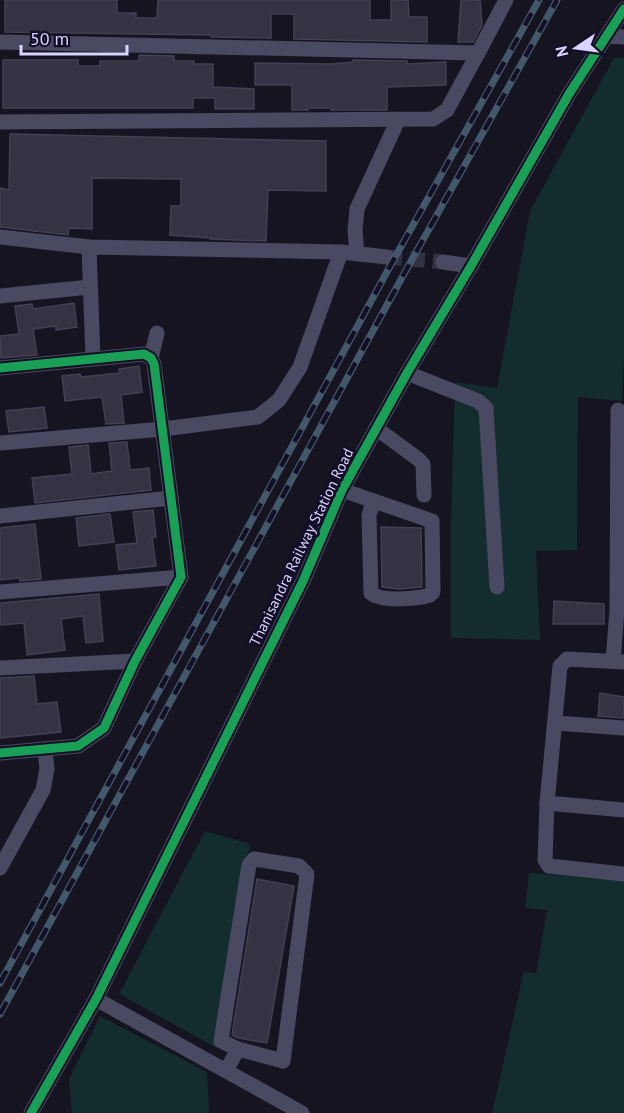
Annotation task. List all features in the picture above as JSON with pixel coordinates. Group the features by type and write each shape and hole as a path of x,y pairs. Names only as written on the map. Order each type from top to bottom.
{"street":[{"path":"0,122 433,119 447,110 506,0"},
{"name":"Thanisandra Railway Station Road","path":"31,1113 96,999 303,581 342,490 569,94 624,9"},
{"path":"607,36 624,37"},
{"path":"0,42 478,53"},
{"path":"357,254 355,230 357,209 398,120"},
{"path":"0,237 89,247 341,252 387,256"},
{"path":"89,247 93,359"},
{"path":"0,443 163,429 258,417 279,400 300,367 341,252"},
{"path":"443,262 471,266"},
{"path":"0,296 90,287"},
{"path":"151,358 157,333"},
{"path":"0,368 144,354 151,358 154,364 163,429 181,577 135,661 104,728 78,746 0,753"},
{"path":"407,374 478,401 486,408 497,587"},
{"path":"618,410 621,477 618,661 567,658 560,666 547,802 545,860 549,866 624,874"},
{"path":"376,428 423,464 424,495"},
{"path":"342,490 432,521 433,592 430,595 385,598 376,597 371,592 369,515 373,502"},
{"path":"0,516 171,498"},
{"path":"0,592 181,577"},
{"path":"0,668 135,661"},
{"path":"556,723 624,728"},
{"path":"0,868 43,790 47,769 45,748"},
{"path":"547,802 624,810"},
{"path":"254,859 299,866 307,874 283,1061 238,1049 221,1041 249,865 254,859"},
{"path":"96,999 302,1113"},
{"path":"226,1071 238,1049"}],"green space":[{"path":"614,58 624,58 622,401 578,397 577,550 536,551 540,640 451,638 451,521 455,382 497,388 530,211"},
{"path":"205,831 250,844 215,1047 119,994"},
{"path":"529,873 624,879 624,1113 492,1113 524,971 536,974 547,910 525,908"},
{"path":"100,1016 207,1072 209,1113 72,1113 69,1079"}],"building":[{"path":"5,0 117,0 117,13 136,13 136,18 157,18 158,0 370,0 370,20 391,20 391,0 408,0 409,17 427,17 427,42 294,39 294,14 271,14 271,38 5,32"},
{"path":"461,0 480,0 482,25 473,42 458,42"},
{"path":"139,55 174,56 174,61 213,64 213,87 254,89 254,109 215,109 215,98 193,98 193,108 3,108 3,60 78,60 78,66 100,66 100,61 139,61"},
{"path":"353,60 407,61 407,64 446,62 446,85 387,87 387,110 308,108 308,110 292,110 292,85 255,85 255,63 332,64 353,62"},
{"path":"10,134 326,141 326,191 268,190 266,241 170,235 171,206 181,206 181,179 92,178 92,229 69,228 68,235 0,227 0,188 9,190"},
{"path":"74,303 77,327 56,330 56,326 33,329 37,355 1,358 0,336 19,334 15,306 32,304 33,309"},
{"path":"139,366 142,392 121,395 124,423 106,424 102,397 65,401 62,376 80,374 81,377 120,373 119,369"},
{"path":"44,407 47,428 9,432 6,411"},
{"path":"127,442 130,470 149,468 151,490 35,503 32,478 72,474 69,447 88,445 91,474 112,471 109,443"},
{"path":"153,510 156,537 152,537 156,566 119,570 116,545 137,543 133,512"},
{"path":"110,514 114,542 79,546 76,518"},
{"path":"35,524 41,579 0,580 0,528"},
{"path":"381,527 421,528 422,587 399,589 382,587"},
{"path":"99,594 103,641 86,643 83,616 61,619 65,650 27,655 24,623 0,625 0,603"},
{"path":"554,601 604,604 604,624 553,624"},
{"path":"34,676 37,704 57,702 61,732 0,738 0,678"},
{"path":"600,693 624,697 624,718 598,716"},
{"path":"257,879 294,886 267,1043 232,1035"}],"tunnel":[{"path":"387,257 443,262"}],"railway":[{"path":"0,983 394,259 539,0"},
{"path":"0,1014 405,272 557,0"}],"cycle path":[{"path":"31,1113 96,999 303,581 342,490 569,94 624,9"},
{"path":"0,368 144,354 151,358 154,364 181,577 135,661 104,728 78,746 0,753"}]}
